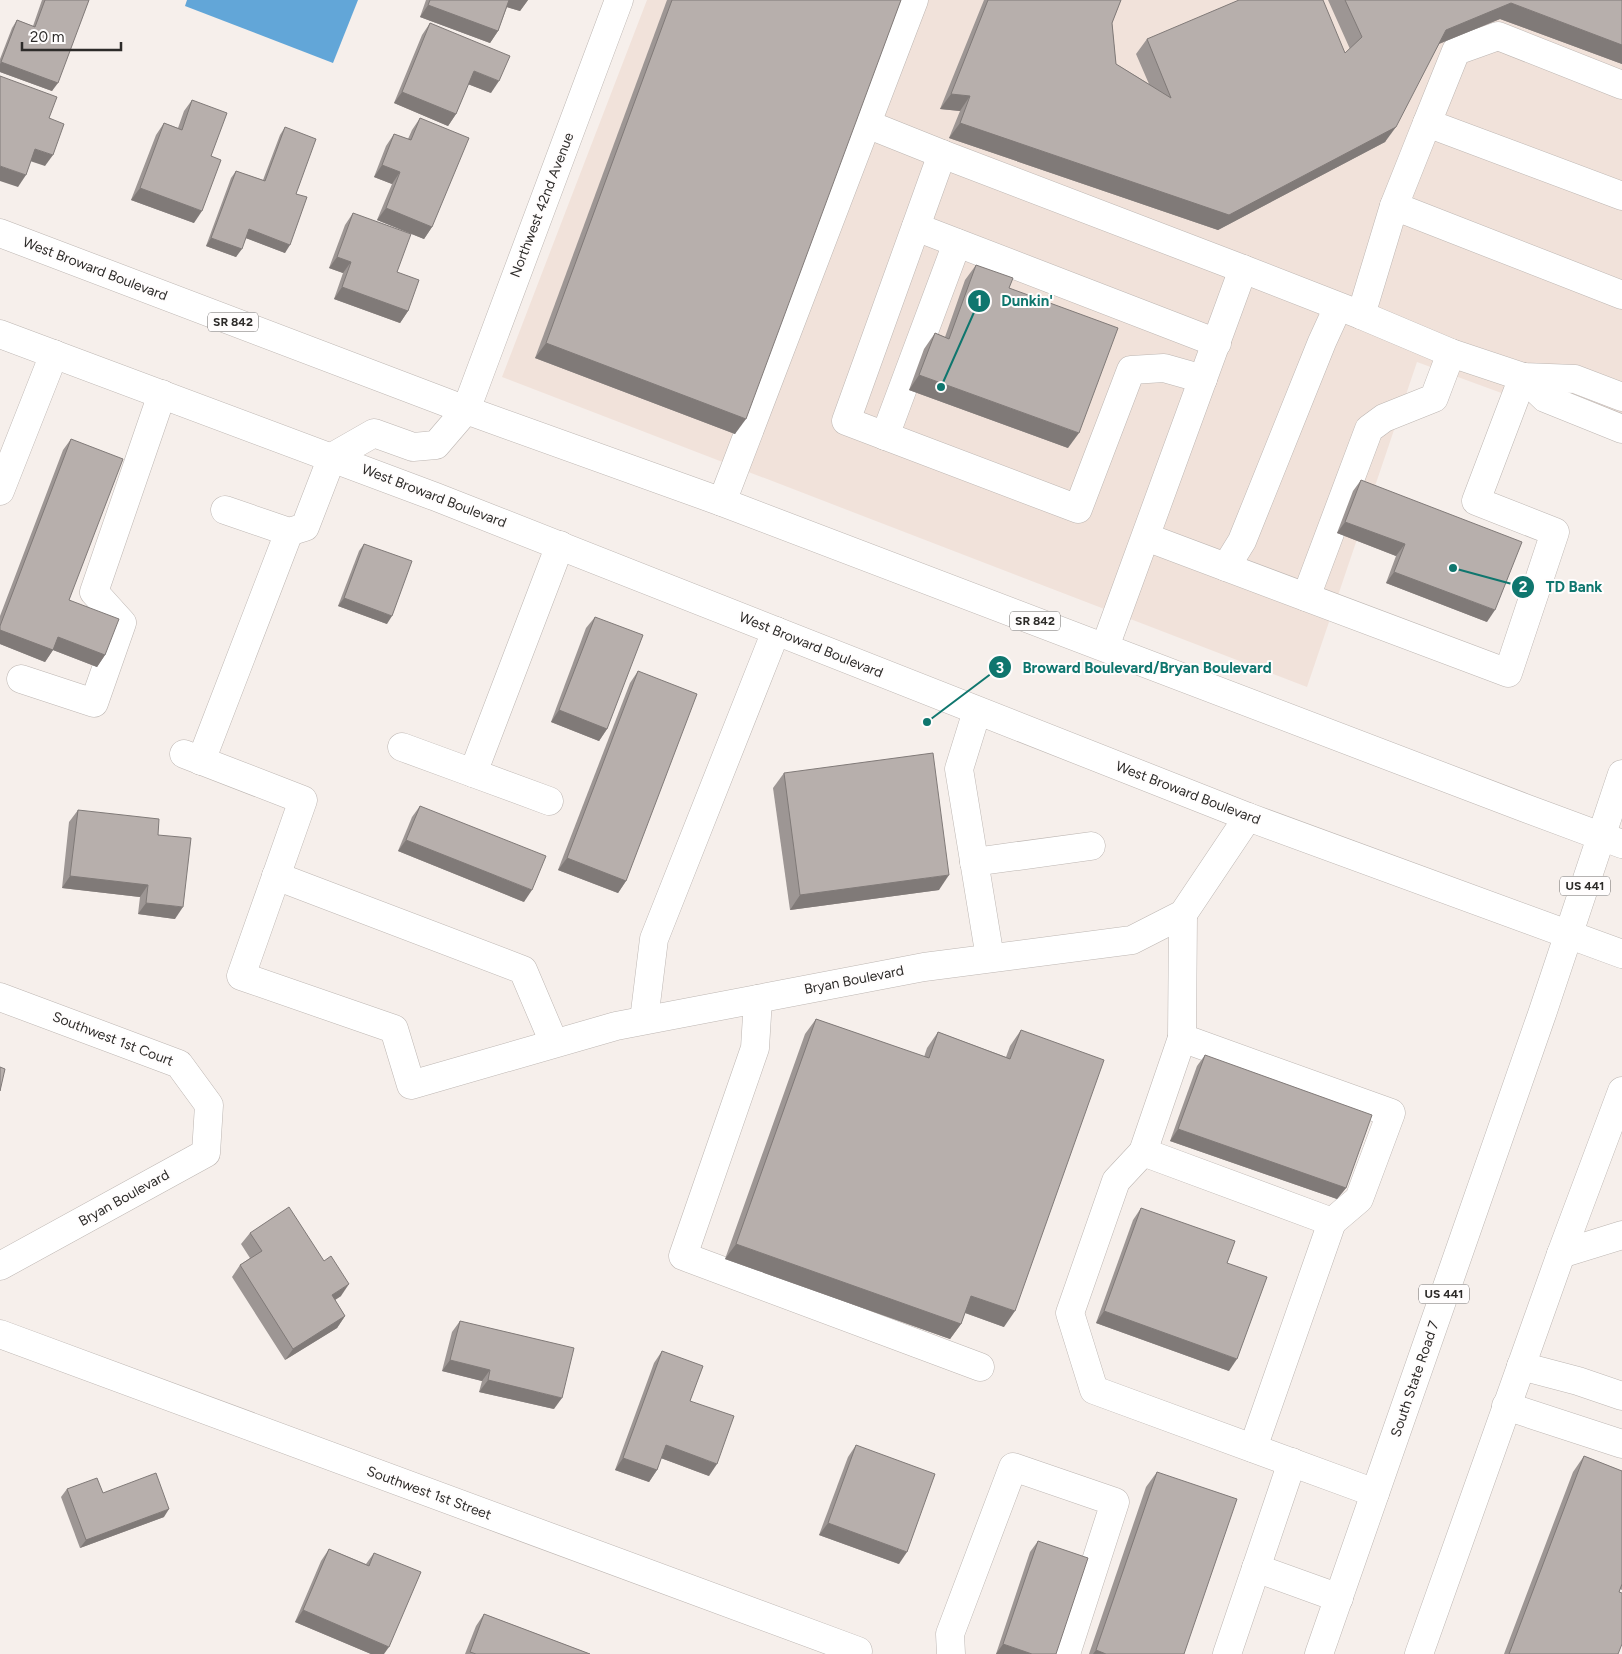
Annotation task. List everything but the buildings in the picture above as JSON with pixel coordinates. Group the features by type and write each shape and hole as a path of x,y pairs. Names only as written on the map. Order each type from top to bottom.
{"main road":[{"name":"Northwest 42nd Avenue","path":"466,410 619,0"},
{"path":"722,502 914,0"},
{"path":"1226,567 1242,541 1322,342 1350,311 1456,51 1498,36 1622,85"},
{"path":"1426,123 1622,196"},
{"path":"867,124 1243,269 1451,353 1523,377 1575,379 1622,397"},
{"path":"942,154 846,421 1078,509 1131,370 1164,368 1203,379"},
{"path":"1394,206 1622,295"},
{"path":"916,228 1217,343"},
{"name":"West Broward Boulevard","path":"0,233 466,410 722,502 1612,841"},
{"path":"885,436 957,243"},
{"path":"1105,647 1243,269"},
{"name":"West Broward Boulevard","path":"0,334 332,457 560,545 1248,817 1622,954"},
{"path":"1306,597 1369,429 1384,418 1434,398 1451,353"},
{"path":"0,492 54,354"},
{"path":"1523,377 1545,398 1622,429"},
{"path":"1146,537 1508,673 1556,532 1476,501 1523,377"},
{"path":"21,679 94,703 122,623 94,592 162,394"},
{"path":"225,510 289,532 304,527 332,457 374,433 413,447 436,444 466,410"},
{"path":"289,532 193,758 303,800 276,876 523,970 554,1044"},
{"path":"473,773 560,545"},
{"path":"644,1020 654,939 776,631"},
{"path":"977,711 959,769 990,958"},
{"path":"402,747 549,801"},
{"name":"US 441","path":"1568,934 1612,841 1622,774"},
{"name":"Bryan Boulevard","path":"276,876 241,976 394,1029 411,1086 616,1026 644,1020 924,967 1132,940 1183,914 1248,817"},
{"path":"974,862 1091,846"},
{"path":"1183,914 1182,1038 1143,1152 1116,1181 1070,1313 1094,1390 1375,1493"},
{"name":"South State Road 7","path":"1319,1654 1536,1032 1568,934"},
{"name":"Southwest 1st Court","path":"0,997 179,1064 208,1105"},
{"path":"758,999 755,1048 683,1256 980,1367"},
{"path":"1182,1038 1391,1113 1359,1199 1332,1222 1253,1448"},
{"path":"1419,1654 1506,1406 1622,1091"},
{"name":"Bryan Boulevard","path":"0,1266 206,1153 208,1105"},
{"path":"1143,1152 1332,1222"},
{"path":"1561,1254 1622,1235"},
{"name":"Southwest 1st Street","path":"0,1334 858,1651"},
{"path":"1521,1366 1622,1396"},
{"path":"1506,1406 1622,1444"},
{"path":"1227,1654 1292,1462"},
{"path":"951,1654 950,1634 1013,1467 1115,1502 1066,1654"},
{"path":"1256,1568 1339,1598"}],"shaded area":[{"path":"647,0 1622,0 1622,437 1417,362 1307,687 502,377"}],"water":[{"path":"187,0 358,0 333,63 185,6"}],"place":[{"name":"Dunkin'","path":"941,387"},
{"name":"TD Bank","path":"1453,568"},
{"name":"Broward Boulevard/Bryan Boulevard","path":"927,722"}]}
